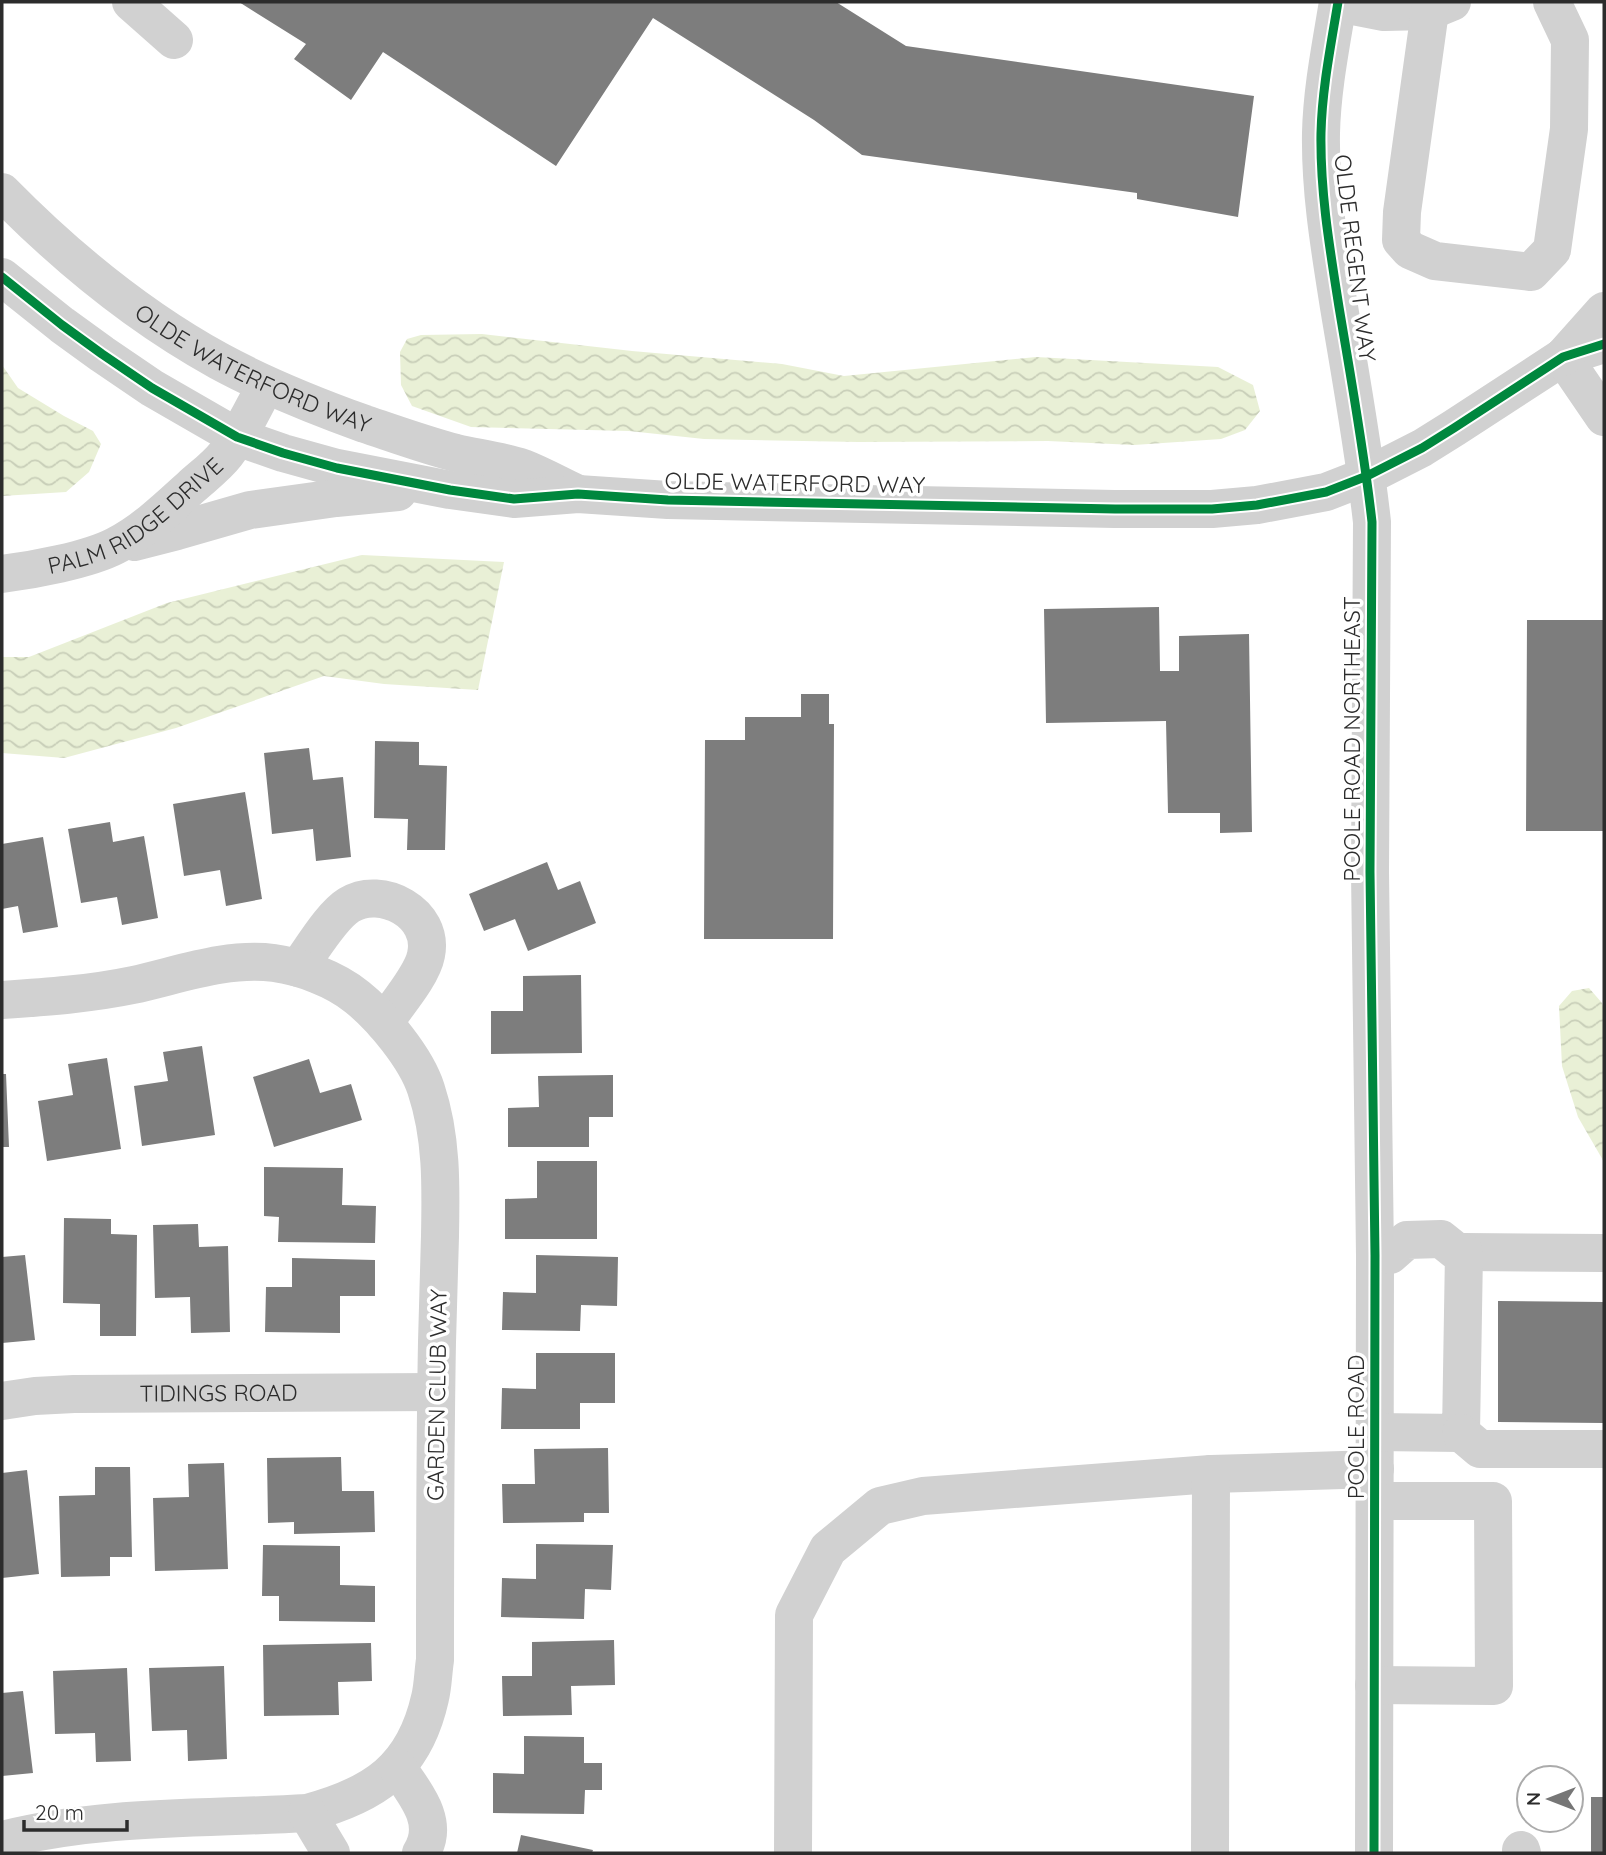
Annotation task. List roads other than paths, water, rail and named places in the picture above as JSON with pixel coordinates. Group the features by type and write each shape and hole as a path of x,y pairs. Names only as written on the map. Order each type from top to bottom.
{"street":[{"path":"131,2 174,40"},
{"path":"1338,2 1384,12 1441,6 1402,212 1401,240 1409,250 1436,261 1531,272 1552,250 1569,128 1570,40 1552,2"},
{"name":"OLDE REGENT WAY","path":"1338,2 1325,83 1321,133 1323,191 1367,476"},
{"name":"OLDE WATERFORD WAY","path":"2,192 68,254 114,291 175,335 219,361 266,385 362,423 453,452 524,469 578,494"},
{"name":"OLDE WATERFORD WAY","path":"2,278 62,325 152,388 237,437 337,468 450,490 514,499 578,494 702,501 1115,509 1212,509 1257,505 1326,492 1367,476 1444,435 1563,357 1604,344"},
{"name":"OLDE WATERFORD WAY","path":"1563,357 1604,310"},
{"path":"1563,357 1604,417"},
{"name":"PALM RIDGE DRIVE","path":"2,575 85,557 115,546 157,517 225,455 266,385"},
{"name":"POOLE ROAD NORTHEAST","path":"1367,476 1373,564 1371,1001"},
{"path":"115,546 250,510 370,494 450,490"},
{"path":"298,968 340,912 351,904 380,900 410,909 426,935 427,951 423,966 384,1023"},
{"name":"GARDEN CLUB WAY","path":"2,1000 98,992 225,964 273,963 298,968 329,980 356,996 384,1023 407,1052 426,1087 440,1156 435,1660 431,1696 421,1731 397,1767 379,1783 358,1796 307,1813 99,1824 2,1840"},
{"name":"POOLE ROAD","path":"1371,1001 1383,1255 1375,1485 1374,1853"},
{"path":"1383,1255 1407,1240 1441,1239 1460,1251 1604,1253"},
{"path":"1460,1251 1461,1433"},
{"name":"TIDINGS ROAD","path":"2,1401 74,1394 436,1392"},
{"path":"1376,1432 1461,1433 1480,1449 1604,1449"},
{"path":"1210,1474 1210,1853"},
{"path":"793,1853 794,1615 828,1549 880,1506 923,1496 1210,1474 1375,1485 1493,1501 1494,1686 1374,1685"},
{"path":"397,1767 422,1803 427,1818 429,1833 421,1853"},
{"path":"307,1813 331,1853"}],"water":[{"path":"482,334 782,364 844,376 1036,357 1218,367 1253,385 1260,411 1245,430 1221,439 1134,445 1048,441 858,442 704,439 629,431 471,427 412,406 401,385 400,352 407,339 421,335"},
{"path":"2,365 18,388 93,431 101,444 89,472 66,492 2,496"},
{"path":"362,555 504,562 478,690 384,684 324,676 176,728 64,758 2,753 2,657 29,657 167,603"},
{"path":"1589,988 1604,1009 1604,1162 1578,1117 1562,1066 1559,1006 1572,991"}]}
